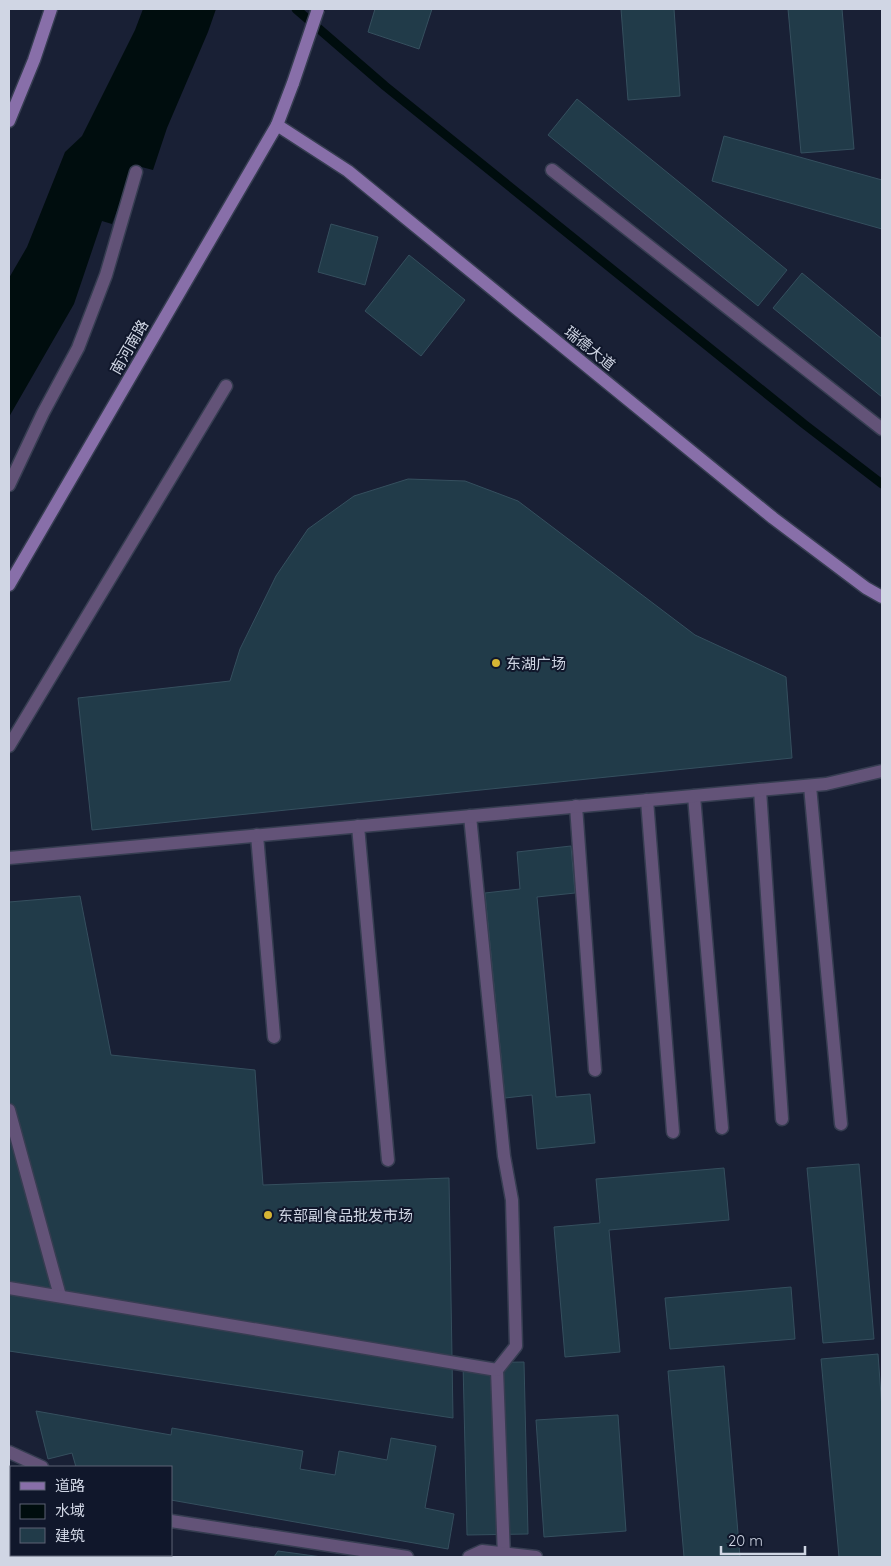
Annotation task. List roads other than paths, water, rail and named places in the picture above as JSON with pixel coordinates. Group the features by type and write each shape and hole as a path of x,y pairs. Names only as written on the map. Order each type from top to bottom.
{"street":[{"path":"9,121 34,60 51,9"},
{"name":"南河南路","path":"9,585 277,125 318,9"},
{"name":"瑞德大道","path":"277,125 348,171 773,518 866,588 882,597"},
{"path":"552,170 882,429"},
{"path":"9,485 43,413 78,348 106,275 136,172"},
{"path":"9,746 226,386"},
{"path":"9,858 810,786 882,771"},
{"path":"810,786 841,1124"},
{"path":"760,790 782,1119"},
{"path":"694,796 722,1128"},
{"path":"647,800 673,1132"},
{"path":"576,806 595,1070"},
{"path":"470,816 504,1156 512,1200 516,1346 498,1370 504,1555"},
{"path":"358,826 388,1160"},
{"path":"256,835 274,1037"},
{"path":"9,1110 60,1296"},
{"path":"9,1288 498,1370"},
{"path":"9,1452 40,1466"},
{"path":"172,1521 407,1557"},
{"path":"469,1557 482,1551 504,1555 536,1557"}],"water":[{"path":"143,9 216,9 167,128 153,170 134,165 112,224 102,221 74,304 9,417 9,278 27,247 65,152 82,136 135,30"}],"waterway":[{"path":"296,9 385,86 804,424 882,484"}],"place":[{"name":"东湖广场","path":"496,663"},
{"name":"东部副食品批发市场","path":"268,1215"}]}
